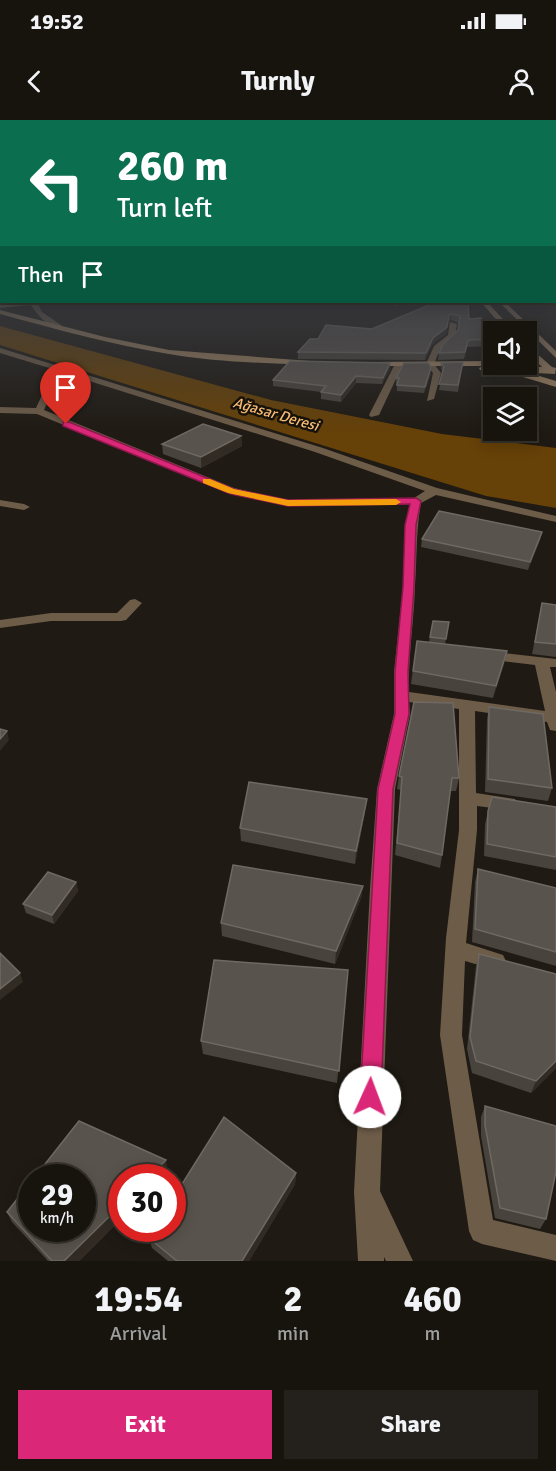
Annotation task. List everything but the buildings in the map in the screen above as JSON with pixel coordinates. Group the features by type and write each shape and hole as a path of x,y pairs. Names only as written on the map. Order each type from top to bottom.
{"main road":[{"path":"59,327 169,352 236,359 322,363"},
{"path":"527,327 556,356"},
{"path":"537,355 553,369"},
{"path":"360,363 483,363"},
{"path":"430,364 514,373 556,384"},
{"path":"449,367 553,369"},
{"path":"537,367 553,369"}],"street":[{"path":"430,399 436,373 430,364 437,346 450,339 454,333 453,327"},
{"path":"0,350 319,450 434,491 556,519"},
{"path":"374,415 399,364"},
{"path":"39,411 54,378 66,371"},
{"path":"0,410 39,411 231,491 288,503 416,501 434,491"},
{"path":"371,1261 367,1192 373,1026 386,789 402,714 402,696 410,646 411,525 416,501"},
{"path":"0,503 24,507"},
{"path":"0,624 51,616 121,617 135,603"},
{"path":"402,696 556,721 549,663 473,654"},
{"path":"467,705 468,830 456,949 451,1035 482,1231 556,1248"},
{"path":"468,798 523,806"},
{"path":"464,869 487,874"},
{"path":"456,949 512,965"},
{"path":"367,1192 400,1261"}],"water":[{"name":"Ağasar Deresi","path":"0,327 271,400 442,434 483,439 483,441 556,448 556,508 486,496 0,345"}],"slow traffic":[{"path":"206,481 231,491 288,503 396,502"}],"route":[{"path":"66,424 231,491 288,503 416,501 411,525 409,587 401,672 402,714 386,789 370,1097"}]}
